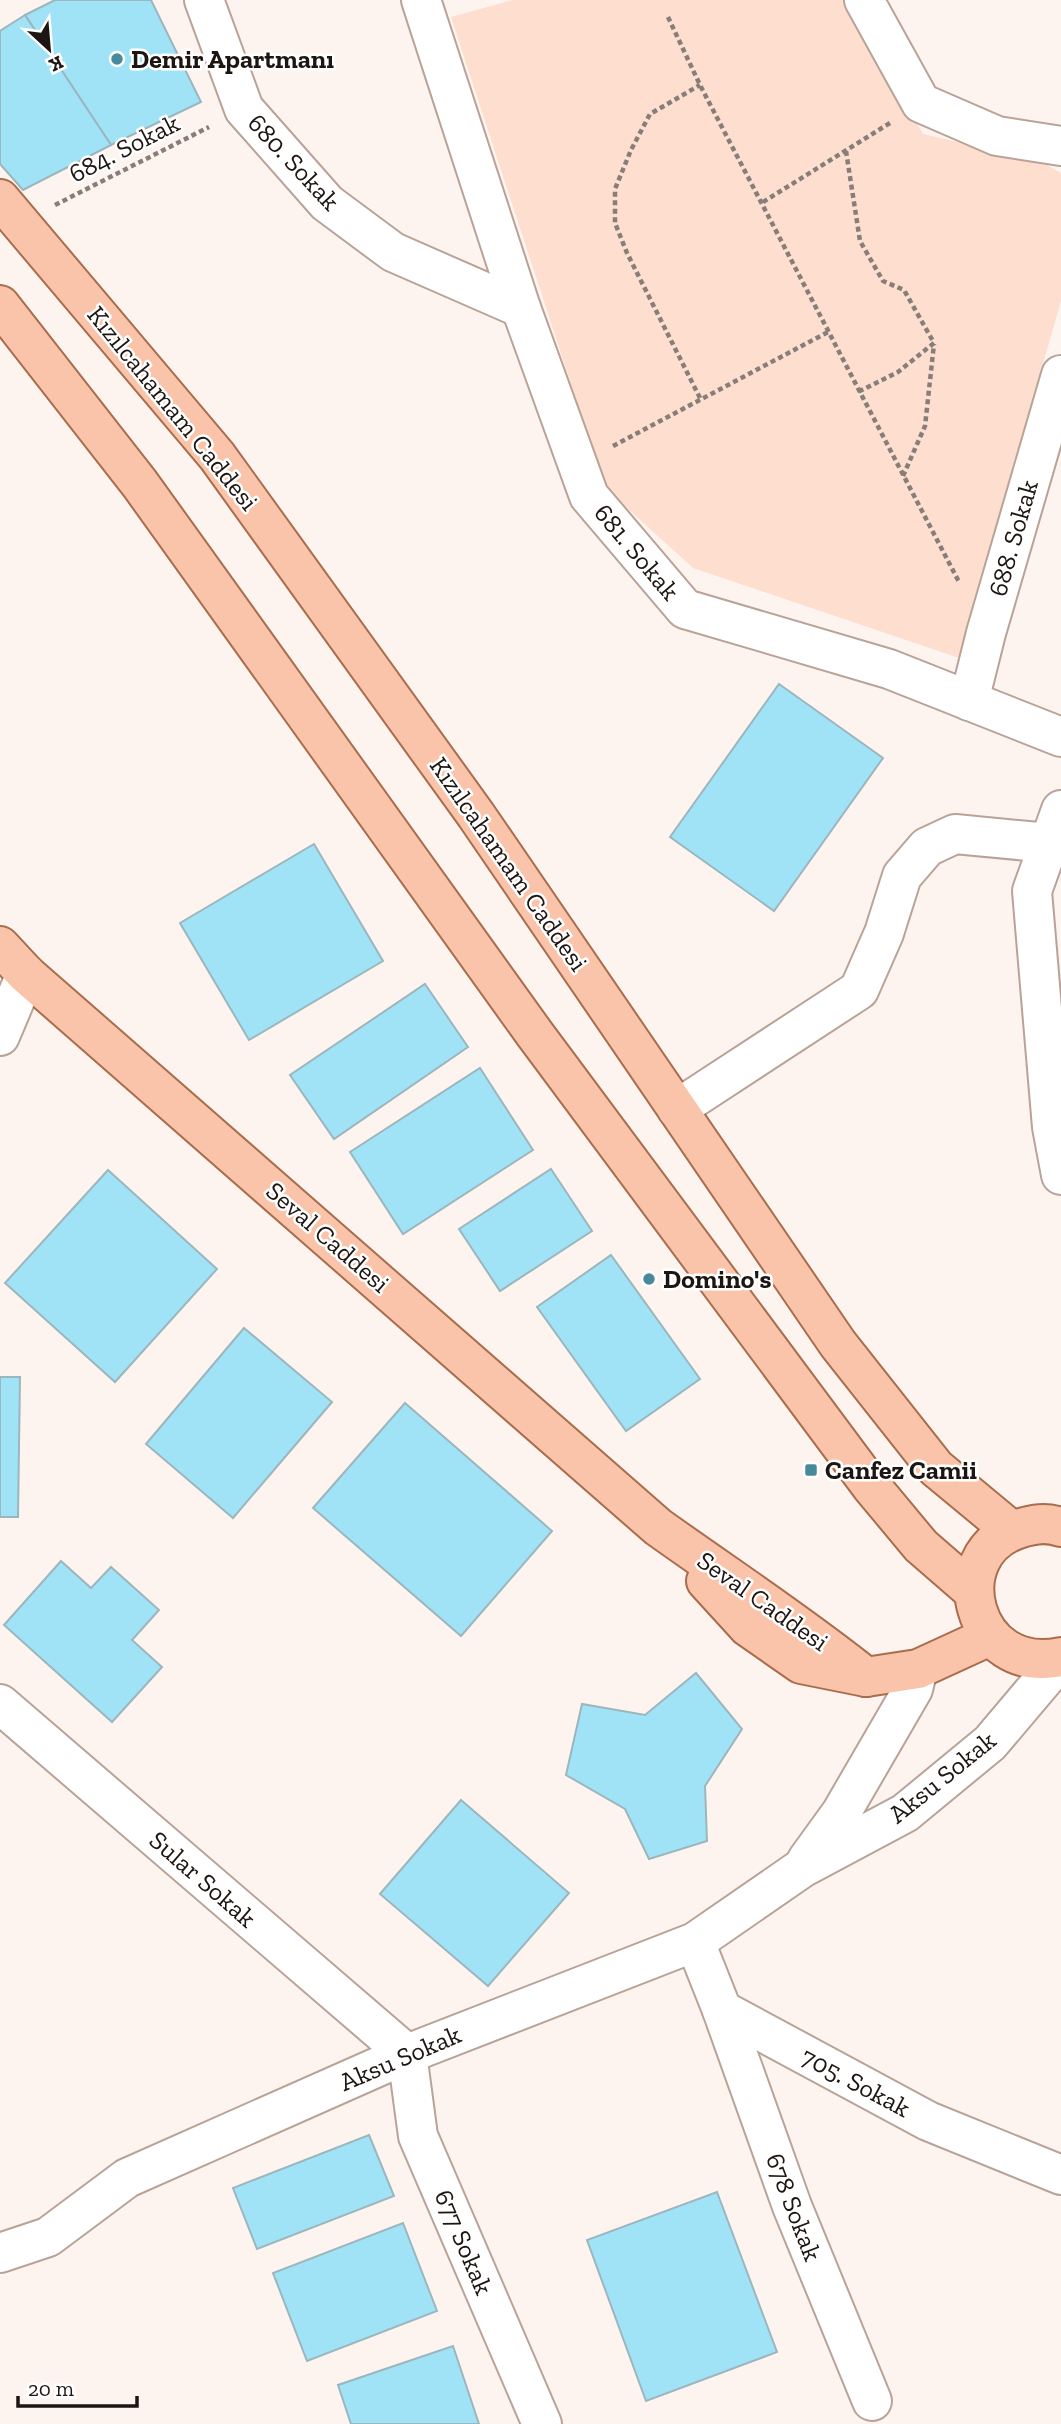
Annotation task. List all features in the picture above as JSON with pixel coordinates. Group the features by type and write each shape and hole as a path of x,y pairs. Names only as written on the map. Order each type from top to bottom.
{"main road":[{"name":"Kızılcahamam Caddesi","path":"11,210 217,456 476,815 838,1344 936,1468 1012,1531"},
{"path":"0,305 140,484 534,1033 863,1475 921,1546 974,1592"},
{"name":"Seval Caddesi","path":"0,946 26,974 658,1527 748,1627 801,1664 866,1677 918,1669 990,1636"},
{"path":"1061,1527 1051,1524 1031,1525 1012,1531 996,1542 984,1556 974,1592 976,1608 990,1636 1001,1647 1015,1655 1039,1660 1061,1658"}],"street":[{"name":"680. Sokak","path":"204,0 244,109 327,203 393,252 521,309"},
{"name":"681. Sokak","path":"421,0 521,309 589,496 685,609 889,670 1061,737"},
{"path":"864,0 921,103 997,136 1061,146"},
{"name":"688. Sokak","path":"969,701 985,633 1061,375"},
{"path":"677,1109 859,990 884,933 902,876 927,847 956,834 1055,826 1032,891 1052,1127 1061,1175"},
{"path":"0,1036 26,974"},
{"name":"Aksu Sokak","path":"0,2253 48,2237 127,2178 407,2054 695,1942 802,1868 905,1813 990,1743 1061,1658"},
{"name":"Aksu Sokak","path":"802,1868 841,1813 913,1689 918,1669"},
{"name":"Sular Sokak","path":"0,1704 407,2054"},
{"path":"695,1942 722,2010"},
{"name":"705. Sokak","path":"722,2010 928,2122 1061,2175"},
{"name":"678 Sokak","path":"722,2010 792,2206 872,2401"},
{"name":"677 Sokak","path":"407,2054 418,2136 542,2424"}],"path":[{"path":"667,17 858,392 985,633"},
{"path":"700,85 650,114 615,189 615,223 627,253 700,398"},
{"path":"763,202 921,103"},
{"name":"684. Sokak","path":"11,210 244,109"},
{"path":"846,151 860,241 883,281 904,290 934,343 925,426 903,476"},
{"path":"579,465 700,398 829,332"},
{"path":"858,392 898,372 934,343"}],"shaded area":[{"path":"513,0 846,0 923,134 1042,162 1061,173 1061,301 959,658 693,568 605,488 451,17"}],"building":[{"name":"Demir Apartmanı","path":"55,0 151,0 201,102 111,145 25,15"},
{"path":"25,15 111,145 23,190 0,164 0,31"},
{"path":"779,684 883,758 774,911 670,837"},
{"path":"314,844 383,961 249,1040 180,923"},
{"path":"425,984 468,1047 334,1139 290,1075"},
{"path":"480,1068 533,1150 403,1234 350,1152"},
{"path":"551,1169 592,1231 500,1291 459,1229"},
{"path":"108,1170 217,1269 115,1382 5,1283"},
{"path":"611,1255 700,1379 626,1431 537,1307"},
{"path":"244,1328 332,1402 233,1518 146,1444"},
{"path":"0,1377 20,1377 18,1517 0,1517"},
{"path":"405,1403 552,1531 461,1636 313,1508"},
{"path":"61,1561 91,1588 111,1567 159,1610 132,1640 162,1667 112,1722 4,1625"},
{"path":"696,1673 742,1729 705,1786 707,1841 649,1859 625,1809 566,1775 582,1704 645,1715"},
{"path":"461,1800 569,1893 488,1986 380,1894"},
{"path":"369,2135 394,2196 257,2249 233,2188"},
{"path":"717,2192 777,2352 646,2401 587,2240"},
{"path":"403,2223 437,2311 307,2361 273,2273"},
{"path":"453,2346 479,2424 351,2424 338,2385"}],"place":[{"name":"Demir Apartmanı","path":"117,59"},
{"name":"Domino's","path":"649,1279"},
{"name":"Canfez Camii","path":"811,1470"}]}
